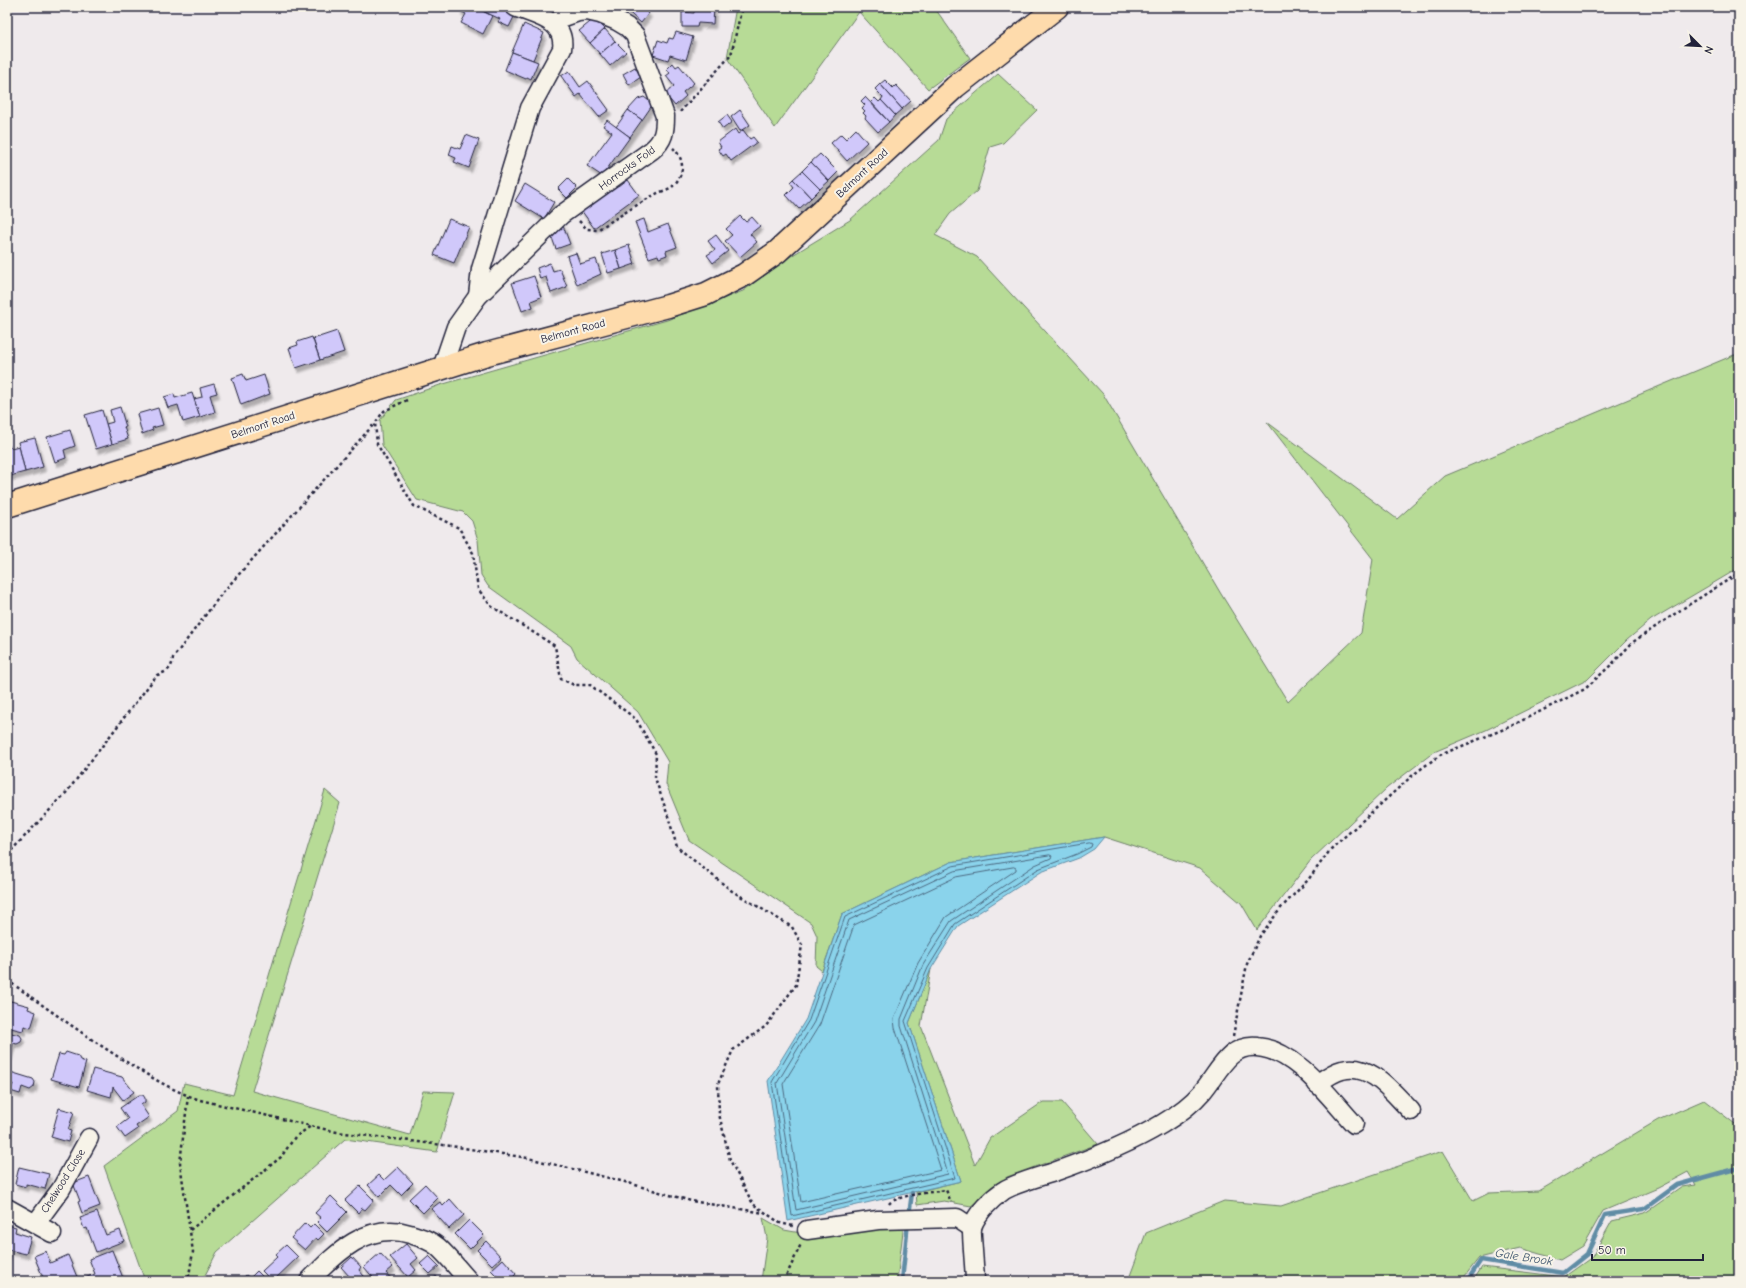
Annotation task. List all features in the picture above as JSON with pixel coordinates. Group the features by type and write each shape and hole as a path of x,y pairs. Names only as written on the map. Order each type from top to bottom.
{"main road":[{"name":"Belmont Road","path":"7,506 487,354 706,294 744,275 777,252 955,87 1058,7"}],"street":[{"path":"515,7 555,24"},
{"name":"Horrocks Fold","path":"442,368 456,327 478,296 561,216 652,150 662,140 666,127 666,116 636,35 627,27 611,18 587,11 578,12 561,18 555,24 561,32 563,41 562,49 530,108 481,269 478,296"},
{"path":"975,1281 972,1228 980,1213 1004,1190 1068,1167 1129,1141 1162,1124 1182,1111 1203,1091 1229,1056 1242,1048 1256,1046 1273,1049 1286,1056 1302,1068 1354,1124"},
{"path":"1317,1084 1340,1070 1350,1068 1359,1069 1378,1079 1412,1110"},
{"name":"Chelwood Close","path":"36,1223 61,1189 93,1136"},
{"name":"Chelwood Close","path":"7,1208 52,1233"},
{"path":"807,1230 878,1220 957,1218 972,1228"},
{"path":"311,1280 349,1244 366,1235 386,1231 404,1232 422,1237 437,1246 469,1281"}],"path":[{"path":"665,121 680,112 730,55 742,7"},
{"path":"568,211 587,229 597,230 657,193 672,187 678,180 683,164 681,156 662,140"},
{"path":"7,855 66,792 157,675 167,672 172,665 173,658 223,592 375,423 384,411 410,398"},
{"path":"375,423 377,444 414,506 459,528 473,554 478,589 491,606 555,646 562,679 574,685 590,685 636,719 656,754 655,778 677,847 732,891 792,927 802,945 796,985 766,1026 734,1050 718,1084 719,1114 730,1160 753,1204 780,1223 807,1230 784,1281"},
{"path":"1229,1056 1247,964 1260,936 1331,849 1414,774 1440,754 1509,727 1586,689 1633,642 1739,573"},
{"path":"7,980 96,1042 148,1076 179,1094 337,1132 451,1146 528,1158 625,1182 691,1201 766,1213"},
{"path":"188,1096 180,1163 193,1252 188,1281"},
{"path":"190,1230 281,1157 294,1137 311,1126"},
{"path":"904,1198 918,1194 946,1190 957,1218"}],"green space":[{"path":"736,7 934,7 970,58 928,89 859,12 775,128 727,58"},
{"path":"998,74 1037,110 1003,143 990,147 977,191 950,214 935,235 977,257 1103,394 1221,594 1288,702 1361,633 1373,559 1267,422 1397,519 1445,476 1734,355 1739,355 1739,568 1651,620 1627,640 1587,680 1486,730 1434,752 1387,788 1311,860 1257,930 1241,903 1200,868 1104,837 951,862 842,914 822,971 816,966 817,936 811,923 689,840 666,784 668,762 638,712 577,658 571,646 488,586 481,575 478,540 472,521 463,512 417,500 382,445 380,420 396,400 440,385 667,320 743,291 791,256 850,220 939,140 946,119"},
{"path":"325,790 340,803 252,1091 410,1135 423,1091 455,1092 437,1152 345,1139 217,1252 202,1281 145,1281 104,1166 178,1111 184,1083 233,1095"},
{"path":"931,969 921,1026 975,1165 990,1138 1043,1102 1062,1102 1098,1144 1007,1177 971,1206 944,1201 917,1205 916,1192 961,1181 909,1023"},
{"path":"1704,1100 1739,1127 1739,1281 1473,1281 1482,1267 1564,1277 1592,1257 1612,1221 1645,1213 1682,1187 1696,1185 1688,1172 1658,1188 1603,1211 1583,1246 1560,1260 1520,1248 1479,1258 1461,1281 1128,1281 1146,1233 1224,1201 1281,1206 1443,1151 1473,1201 1489,1193 1539,1191 1658,1120"},
{"path":"763,1218 784,1230 812,1235 904,1223 897,1281 761,1281 767,1238"}],"water":[{"path":"1104,837 1094,849 1079,858 1041,872 958,926 931,969 909,1023 961,1181 788,1221 768,1081 806,1019 842,914 951,862"}],"building":[{"path":"460,7 475,7 492,16 483,34 461,23 466,14 459,10"},
{"path":"485,7 503,7 516,13 509,27 498,22 500,19 483,11"},
{"path":"623,7 642,7 649,13 641,23"},
{"path":"694,7 714,7 713,24 698,23 697,27 682,27 682,12 694,13"},
{"path":"595,18 605,29 590,43 579,31"},
{"path":"524,24 544,33 533,60 512,52"},
{"path":"605,29 615,41 600,54 590,43"},
{"path":"676,32 693,37 686,60 670,55 668,60 653,55 658,40 667,43 669,38 673,39"},
{"path":"615,41 626,52 610,66 600,54"},
{"path":"512,52 538,62 531,79 527,77 526,79 505,70"},
{"path":"673,63 676,67 679,65 694,83 683,92 686,96 675,106 665,94 674,86 666,76 670,73 667,69"},
{"path":"635,67 641,77 629,85 623,74"},
{"path":"569,71 580,87 588,81 609,110 599,117 580,94 576,97 561,76"},
{"path":"885,80 893,88 896,85 911,101 902,109 880,84"},
{"path":"880,84 902,109 895,115 881,100 883,97 875,89"},
{"path":"644,97 653,104 642,120 628,110 638,99"},
{"path":"865,97 889,122 878,132 865,118 866,116 863,113 865,111 862,108 865,105 861,101"},
{"path":"875,98 879,102 881,100 895,115 889,122 871,102"},
{"path":"628,110 642,120 630,137 616,127"},
{"path":"740,110 750,125 740,131 731,117"},
{"path":"727,115 732,122 723,129 718,122"},
{"path":"607,120 630,137 602,176 587,166 612,132 603,126"},
{"path":"735,129 738,134 743,130 750,139 753,137 757,142 731,161 726,154 723,156 718,149 721,147 718,142"},
{"path":"856,129 867,142 847,161 831,143 841,134 846,139"},
{"path":"466,135 479,140 469,168 454,162 456,158 449,155 452,146 460,149"},
{"path":"820,154 838,172 829,181 811,162"},
{"path":"811,162 829,181 820,189 802,171"},
{"path":"802,171 820,189 811,198 793,179"},
{"path":"568,179 577,188 567,198 558,189"},
{"path":"793,179 811,198 799,209 786,195 794,187 790,182"},
{"path":"628,180 639,195 594,228 581,210 617,184 619,187"},
{"path":"525,184 554,202 544,219 515,201"},
{"path":"740,216 746,222 752,217 760,226 750,234 757,242 740,257 725,241 732,235 726,229"},
{"path":"449,219 469,227 454,263 434,255"},
{"path":"644,219 648,232 668,224 677,247 666,251 667,255 659,258 658,255 649,258 635,222"},
{"path":"562,223 570,244 556,249 551,235"},
{"path":"716,235 728,251 713,263 707,255 715,250 708,241"},
{"path":"629,245 635,264 621,269 615,250"},
{"path":"615,250 621,269 608,273 602,254"},
{"path":"576,253 580,264 596,259 601,274 577,285 567,256"},
{"path":"550,263 553,271 560,269 567,287 551,293 546,277 540,279 537,268"},
{"path":"534,276 541,297 531,301 533,307 522,311 512,283"},
{"path":"337,331 344,352 320,360 313,339"},
{"path":"312,337 320,360 296,368 289,348 298,345 297,342"},
{"path":"243,374 246,381 264,375 270,394 241,405 232,378"},
{"path":"214,384 217,393 210,395 215,412 200,417 194,399 202,397 200,388"},
{"path":"192,393 200,417 183,422 178,405 168,408 164,397 174,394 175,398"},
{"path":"120,407 128,439 112,444 106,424 113,422 110,410"},
{"path":"158,408 163,425 152,428 153,430 142,434 137,414"},
{"path":"102,410 112,444 96,449 85,415"},
{"path":"70,430 75,446 64,450 66,458 55,462 47,437"},
{"path":"35,438 43,467 25,472 18,442"},
{"path":"10,446 11,448 19,446 25,472 10,476 7,467 7,447"},
{"path":"7,1000 29,1006 28,1009 36,1012 31,1028 24,1026 23,1031 7,1027"},
{"path":"7,1032 20,1035 22,1038 21,1042 17,1044 13,1043 8,1058 7,1058"},
{"path":"66,1052 78,1056 80,1060 86,1062 79,1087 51,1079 59,1054 64,1055"},
{"path":"93,1069 122,1077 134,1092 123,1100 113,1087 111,1097 87,1090"},
{"path":"7,1071 33,1079 35,1082 34,1087 30,1090 22,1087 20,1094 10,1091 13,1084 7,1083"},
{"path":"139,1095 143,1095 145,1098 145,1102 141,1105 149,1117 136,1126 138,1129 125,1138 117,1127 128,1119 120,1108"},
{"path":"59,1108 74,1112 68,1130 71,1131 68,1142 51,1137"},
{"path":"19,1167 49,1174 45,1189 26,1184 26,1187 15,1184"},
{"path":"398,1167 413,1183 401,1195 391,1185 379,1197 368,1185 379,1175 384,1180"},
{"path":"89,1177 100,1206 82,1213 78,1202 80,1201 73,1183"},
{"path":"425,1184 438,1198 423,1213 409,1199"},
{"path":"360,1186 374,1200 365,1210 362,1208 358,1213 345,1200"},
{"path":"331,1196 347,1212 327,1232 317,1222 321,1218 315,1213"},
{"path":"450,1199 464,1215 449,1229 431,1209 440,1202 443,1206"},
{"path":"97,1212 106,1235 120,1230 124,1241 96,1252 87,1228 84,1229 80,1218"},
{"path":"469,1220 484,1235 470,1249 455,1234"},
{"path":"305,1223 310,1228 314,1224 324,1234 318,1240 316,1238 305,1250 291,1238"},
{"path":"7,1225 16,1227 15,1232 31,1237 26,1254 9,1250 7,1257"},
{"path":"486,1241 501,1257 492,1265 477,1250"},
{"path":"406,1244 418,1258 411,1264 416,1270 408,1277 390,1257"},
{"path":"286,1245 298,1257 272,1281 262,1271 277,1257 275,1255"},
{"path":"112,1250 123,1278 115,1281 83,1281 82,1279 95,1274 89,1259"},
{"path":"46,1251 50,1263 68,1255 77,1277 66,1281 42,1281 44,1280 34,1256"},
{"path":"380,1253 393,1267 386,1273 392,1280 391,1281 376,1281 364,1267"},
{"path":"429,1256 439,1266 430,1274 420,1264"},
{"path":"352,1257 361,1267 359,1270 368,1281 346,1281 350,1277 341,1267"},
{"path":"503,1259 516,1274 509,1281 498,1281 496,1279 498,1277 491,1270"},
{"path":"257,1271 267,1281 240,1281 246,1275 250,1278"},
{"path":"436,1276 441,1281 430,1281"}],"waterway":[{"name":"Gale Brook","path":"1467,1281 1481,1260 1563,1273 1587,1254 1605,1215 1644,1209 1677,1185 1739,1168"},
{"path":"909,1215 912,1193"},
{"path":"902,1281 908,1222"}]}
